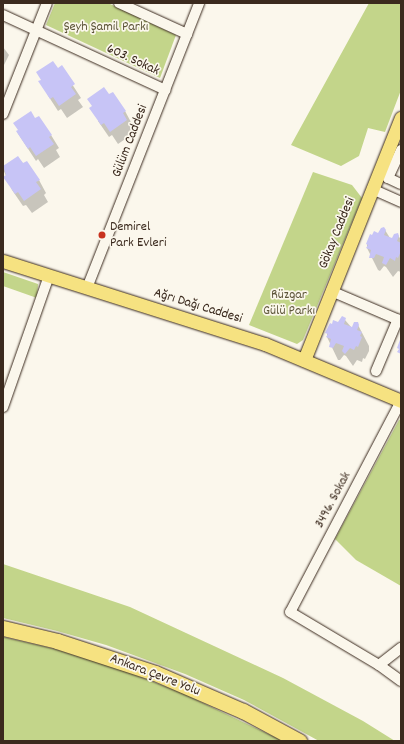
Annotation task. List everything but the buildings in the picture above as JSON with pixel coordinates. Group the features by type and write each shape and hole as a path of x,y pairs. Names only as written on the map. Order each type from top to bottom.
{"highway":[{"name":"Ankara Çevre Yolu","path":"3,628 57,641 155,673 243,711 299,741"}],"main road":[{"name":"Gökay Caddesi","path":"304,360 401,118"},
{"name":"Ağrı Dağı Caddesi","path":"3,261 265,344 401,401"}],"street":[{"path":"3,114 47,3"},
{"path":"119,3 187,34"},
{"name":"Gülüm Caddesi","path":"87,288 199,3"},
{"name":"603. Sokak","path":"3,15 165,90"},
{"path":"401,150 388,178 401,184"},
{"path":"372,189 401,202"},
{"path":"3,405 49,276"},
{"path":"331,291 399,320 376,371"},
{"name":"3496. Sokak","path":"379,665 290,612 401,401"},
{"path":"401,648 379,665 401,681"}],"green space":[{"name":"Şeyh Şamil Parkı","path":"55,3 108,3 176,35 160,78 46,25"},
{"path":"369,3 401,3 401,90 385,132 368,128 359,156 341,166 291,145"},
{"name":"Rüzgar Gülü Parkı","path":"313,172 352,185 362,198 303,340 297,344 249,325"},
{"path":"3,272 38,284 37,298 3,286"},
{"path":"401,419 401,586 356,560 335,539 399,420"},
{"path":"3,564 130,607 283,678 363,721 395,741 319,741 244,700 185,674 106,645 3,618"},
{"path":"3,637 55,649 125,671 182,693 283,741 3,741"}],"place":[{"name":"Demirel Park Evleri","path":"102,235"}]}
